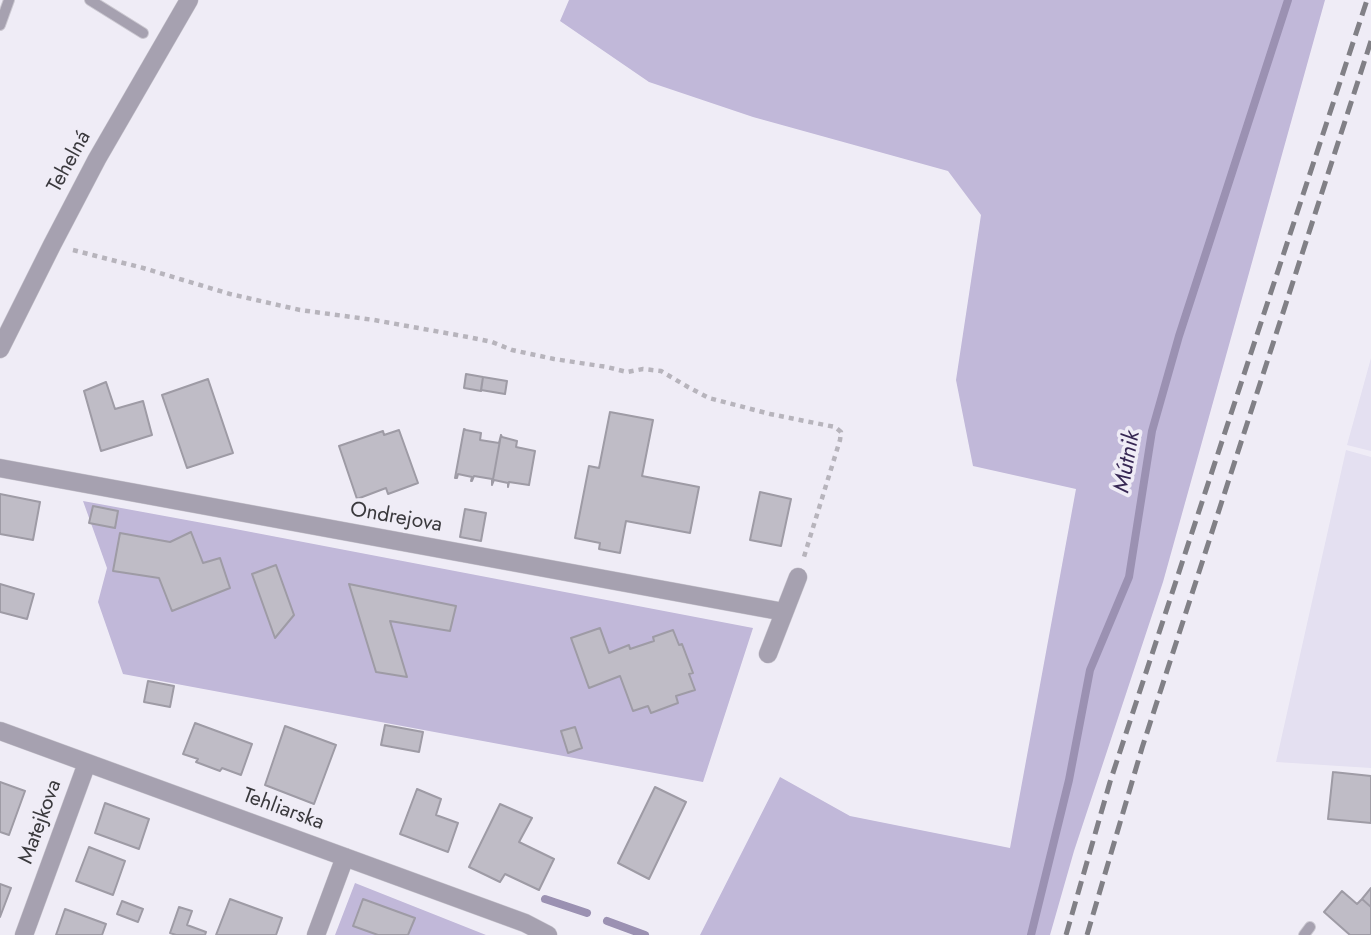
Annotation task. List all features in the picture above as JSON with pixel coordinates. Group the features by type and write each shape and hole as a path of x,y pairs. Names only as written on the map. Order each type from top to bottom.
{"street":[{"name":"Tehelná","path":"0,349 97,159 189,0"},
{"name":"Ondrejova","path":"0,468 784,612"},
{"path":"768,654 798,577"},
{"name":"Tehliarska","path":"0,731 525,923 548,935"},
{"name":"Matejkova","path":"24,935 87,763"},
{"path":"316,935 345,857"}],"lane":[{"path":"0,25 9,0"},
{"path":"90,0 142,33"}],"path":[{"path":"52,245 288,308 468,337 554,359 627,372 661,370 709,398 835,427 841,432 840,440 798,577"}],"shaded area":[{"path":"569,0 1325,0 1163,582 1074,851 1050,935 700,935 780,777 850,816 1010,848 1076,489 973,466 956,380 981,215 948,171 753,117 649,82 560,21"},
{"path":"1371,358 1371,451 1347,445"},
{"path":"1346,450 1371,457 1371,768 1276,762"},
{"path":"83,501 753,628 703,782 123,674 98,602 107,568"},
{"path":"355,883 486,935 335,935"}],"building":[{"path":"466,374 483,377 481,391 464,388"},
{"path":"483,377 507,381 505,394 481,390"},
{"path":"208,379 233,453 187,468 162,395"},
{"path":"106,382 115,409 143,401 152,435 101,451 84,391"},
{"path":"610,412 653,420 642,476 699,487 690,533 626,521 620,553 599,549 600,543 575,538 589,466 599,468"},
{"path":"464,429 481,433 480,440 499,443 501,435 492,485 492,479 474,476 471,481 472,477 458,474 455,478"},
{"path":"399,430 418,483 388,494 386,488 357,499 339,446 383,431 384,435"},
{"path":"501,435 517,441 516,447 535,451 529,485 509,482 508,487 508,483 494,480 492,485"},
{"path":"760,492 791,499 781,546 750,540"},
{"path":"0,494 40,502 33,540 0,534"},
{"path":"93,506 118,511 115,528 89,523"},
{"path":"465,509 486,513 481,541 460,537"},
{"path":"191,532 203,563 220,558 230,588 172,611 159,578 113,571 120,533 170,542"},
{"path":"276,565 294,615 275,638 252,574"},
{"path":"0,584 34,594 27,619 0,612"},
{"path":"349,584 456,606 450,631 390,621 407,677 376,672"},
{"path":"600,628 609,653 629,645 630,649 654,641 653,637 673,630 679,645 682,644 693,673 689,674 695,690 676,696 678,703 651,713 648,706 633,711 620,676 589,688 571,638"},
{"path":"148,681 174,686 170,707 144,702"},
{"path":"195,723 252,744 241,775 222,768 220,771 183,754"},
{"path":"385,725 423,732 419,752 381,745"},
{"path":"285,726 336,745 314,804 265,785"},
{"path":"575,727 582,748 568,753 561,731"},
{"path":"1333,772 1371,776 1371,823 1328,819"},
{"path":"0,782 25,791 9,835 0,832"},
{"path":"655,787 686,802 649,879 618,863"},
{"path":"417,789 441,799 436,815 458,823 448,852 400,834"},
{"path":"105,803 149,819 139,849 95,833"},
{"path":"500,804 532,818 519,842 554,859 539,890 505,874 500,882 469,867"},
{"path":"89,847 125,861 113,895 76,881"},
{"path":"0,884 11,888 0,917"},
{"path":"1371,888 1371,907 1362,899"},
{"path":"1342,891 1357,904 1362,899 1371,907 1371,935 1350,935 1324,912"},
{"path":"230,899 282,918 276,935 216,935"},
{"path":"363,899 415,918 408,935 378,935 353,926"},
{"path":"122,901 143,909 138,922 117,914"},
{"path":"179,907 192,911 187,925 206,932 205,935 170,933"},
{"path":"65,909 106,924 102,935 56,935"}],"waterway":[{"name":"Mútnik","path":"1031,935 1069,780 1090,670 1129,577 1152,431 1179,336 1288,0"},
{"name":"Mútnik","path":"545,899 587,913"},
{"name":"Mútnik","path":"607,921 645,935"}],"railway":[{"path":"1066,935 1110,782 1367,0"},
{"path":"1087,935 1142,748 1371,41"}]}
